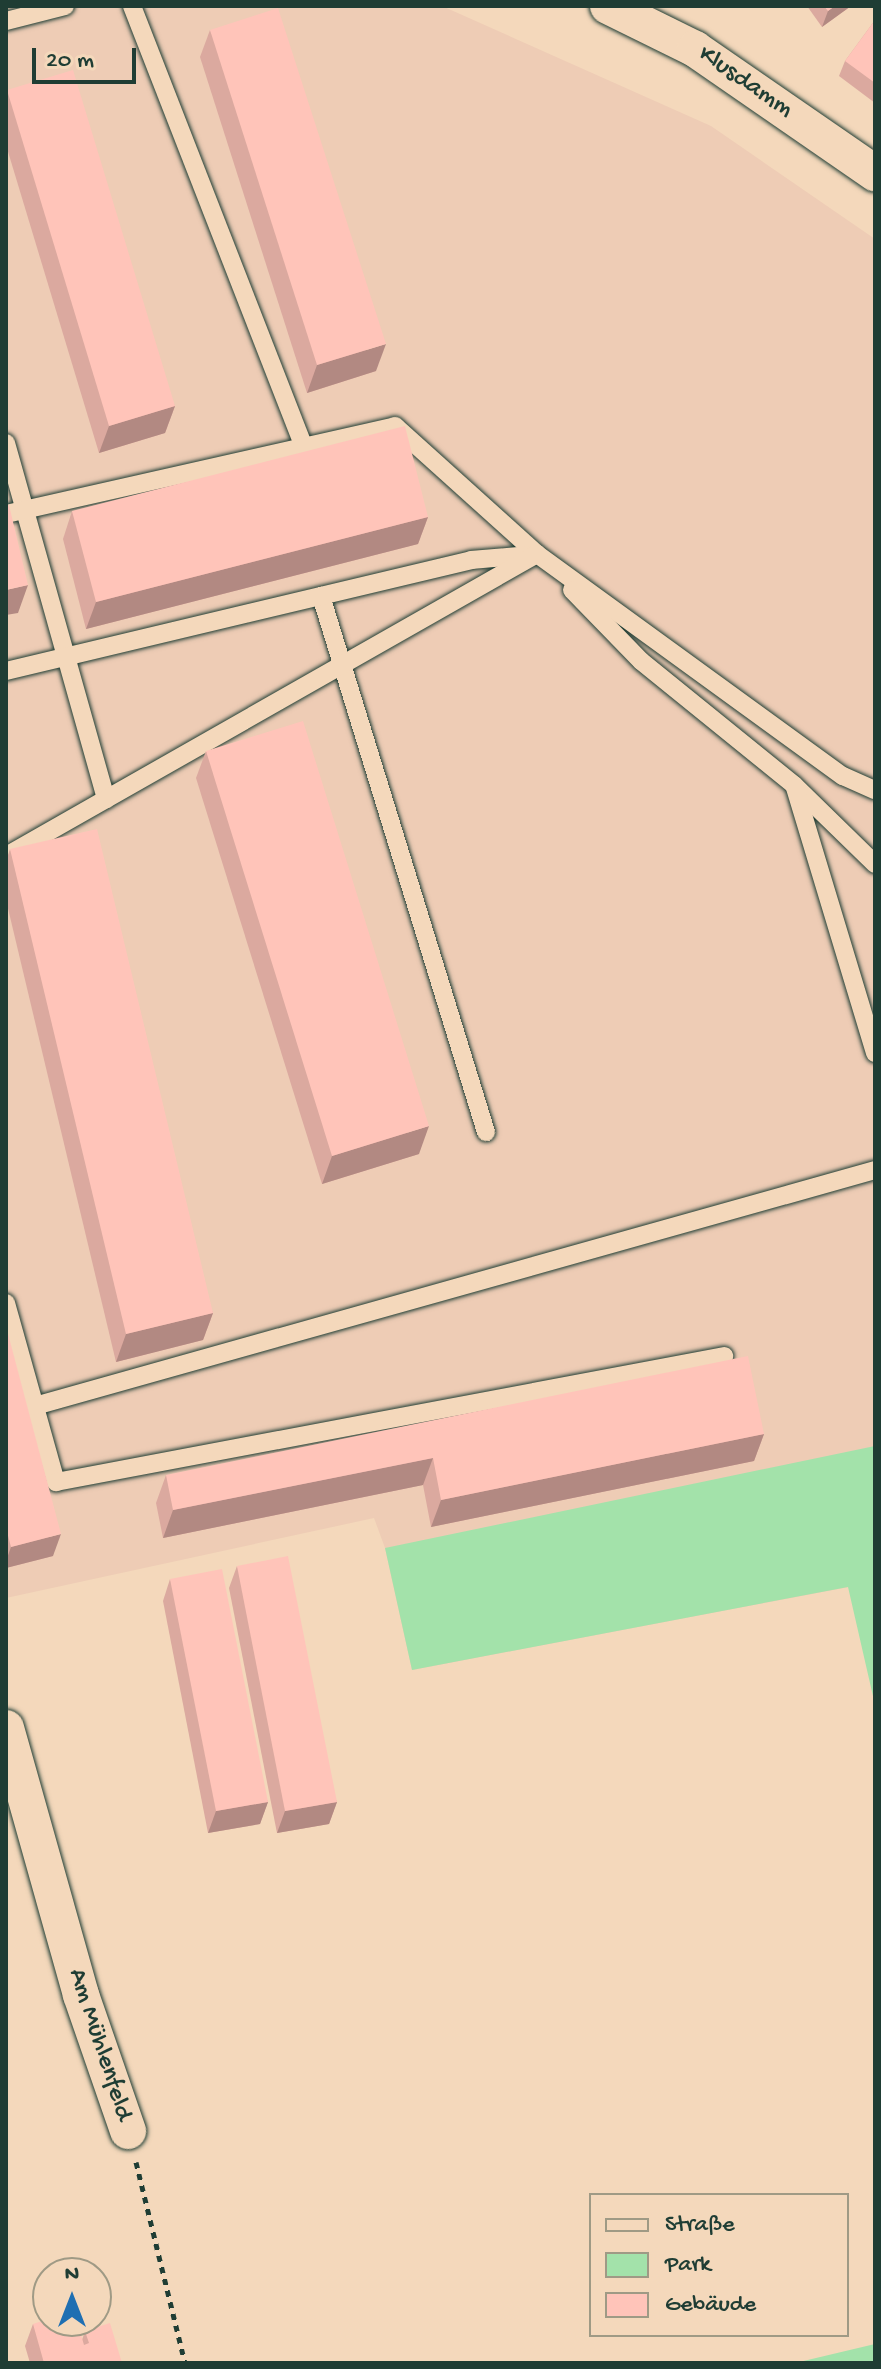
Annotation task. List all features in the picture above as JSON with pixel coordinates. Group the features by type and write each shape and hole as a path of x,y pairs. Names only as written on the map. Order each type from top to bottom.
{"street":[{"name":"Klusdamm","path":"608,6 650,14 875,173"},
{"name":"Am Mühlenfeld","path":"6,1728 81,1995 128,2131"}],"lane":[{"path":"6,21 65,6"},
{"path":"132,6 303,445"},
{"path":"6,514 395,426 537,554 641,661 794,785 875,864"},
{"path":"6,443 106,799"},
{"path":"6,856 537,554"},
{"path":"6,671 471,560 537,554 843,776 875,790"},
{"path":"321,596 486,1132"},
{"path":"794,785 875,1053"},
{"path":"35,1406 875,1170"},
{"path":"6,1303 56,1482 724,1356"}],"path":[{"name":"Am Mühlenfeld","path":"128,2131 185,2363"}],"shaded area":[{"path":"6,6 442,6 711,126 875,239 875,1582 412,1670 385,1548 374,1518 6,1598"}],"green space":[{"path":"875,1446 875,1705 848,1587 412,1670 385,1548"},
{"path":"875,2344 875,2363 795,2363"}],"building":[{"path":"278,8 386,344 317,365 210,30"},
{"path":"875,20 875,83 845,61"},
{"path":"73,70 175,406 109,426 7,90"},
{"path":"405,426 428,517 96,602 72,511"},
{"path":"6,505 9,505 28,585 6,590"},
{"path":"303,721 429,1126 332,1156 206,751"},
{"path":"97,829 213,1313 126,1334 10,849"},
{"path":"6,1326 61,1534 11,1547 6,1528"},
{"path":"748,1356 764,1434 441,1500 433,1458 173,1510 166,1475"},
{"path":"288,1556 337,1802 285,1811 237,1566"},
{"path":"222,1569 268,1802 216,1811 170,1579"},
{"path":"112,2330 122,2363 44,2363 37,2337 82,2337 84,2345 89,2343 87,2337 112,2337"}]}
